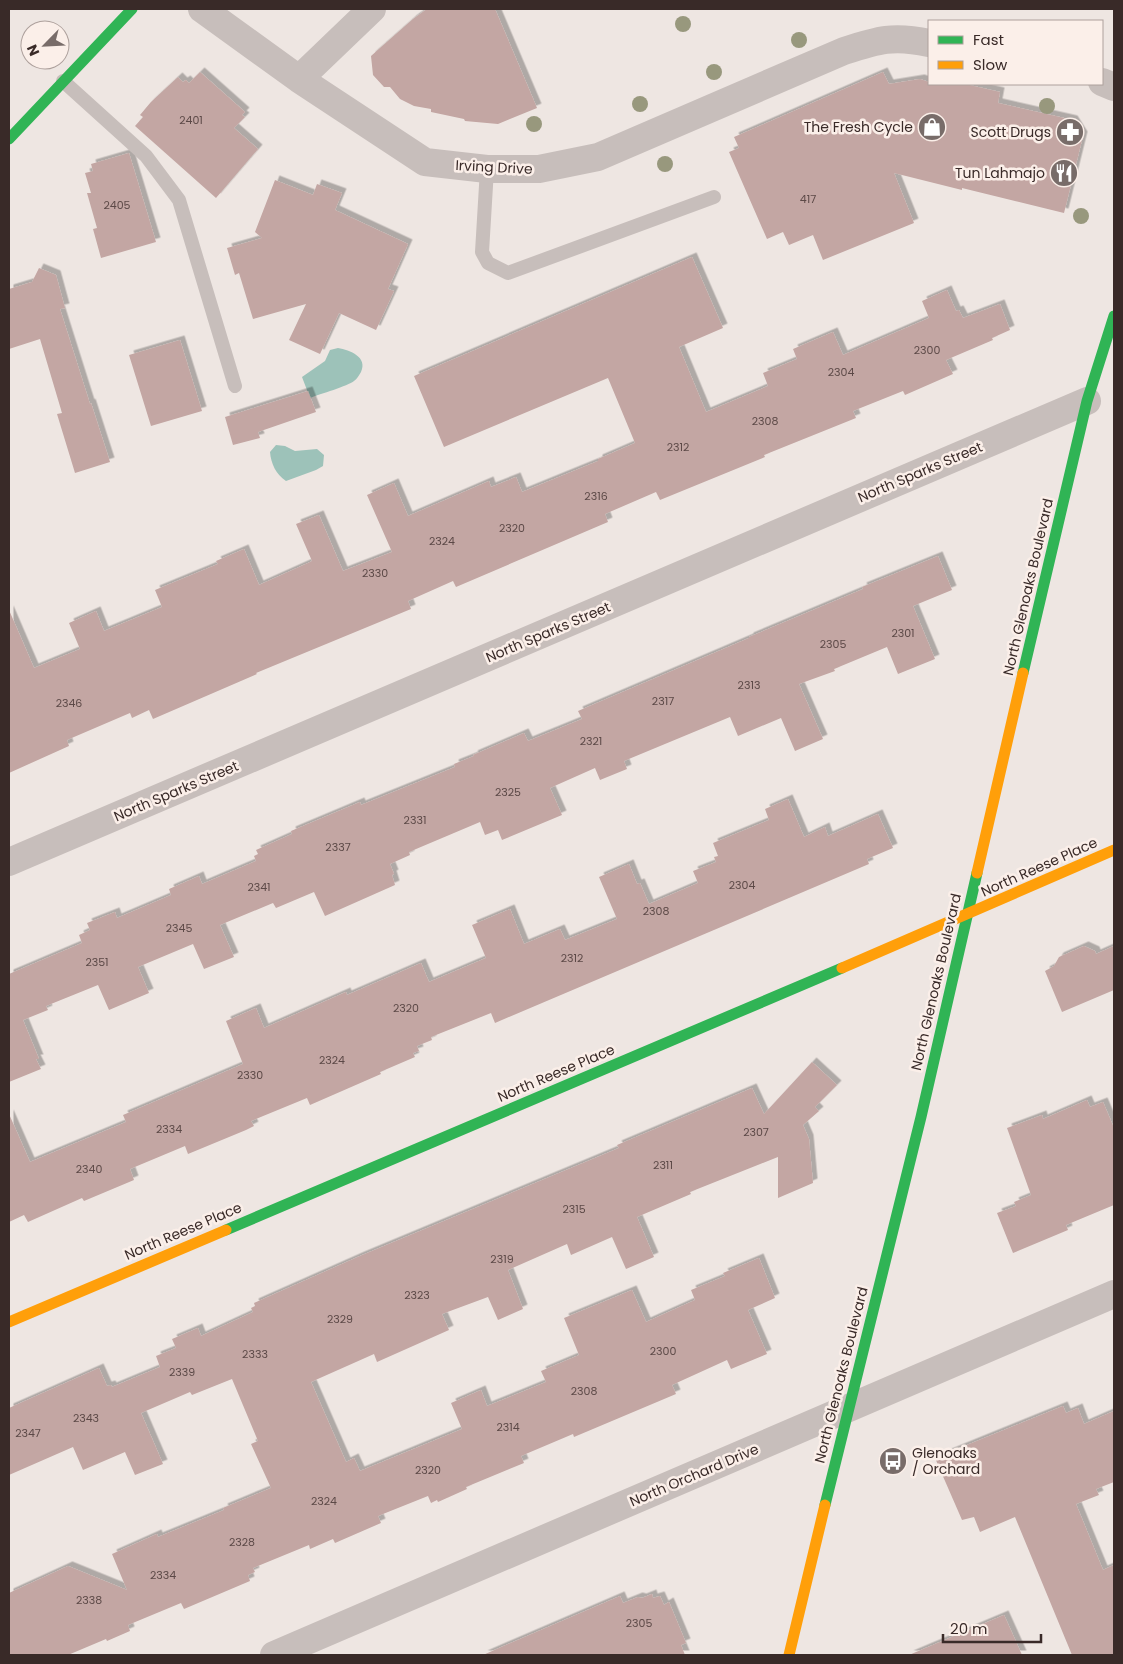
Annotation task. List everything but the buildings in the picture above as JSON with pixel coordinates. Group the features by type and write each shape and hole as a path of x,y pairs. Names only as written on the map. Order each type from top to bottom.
{"street":[{"path":"9,139 132,9"},
{"name":"Irving Drive","path":"202,9 299,79 425,162 487,169 539,169 598,158 844,50 885,38 904,38 928,43"},
{"path":"299,79 372,9"},
{"name":"North Glenoaks Boulevard","path":"789,1655 921,1117 1087,401 1113,322"},
{"name":"North Sparks Street","path":"9,862 1087,401"},
{"name":"North Reese Place","path":"9,1322 967,915 1114,850"},
{"name":"North Orchard Drive","path":"274,1655 1114,1294"}],"lane":[{"path":"64,81 146,156 179,200 235,386"},
{"path":"487,169 482,252 488,263 508,273 714,197"}],"water":[{"path":"338,348 348,350 360,358 363,367 361,372 351,383 310,398 302,377 325,361 330,350"},
{"path":"276,445 285,446 295,451 317,449 324,455 323,466 286,481 277,472 272,461 270,452"}],"traffic: fast":[{"path":"9,139 132,9"},
{"path":"1023,673 1087,401 1114,316"},
{"path":"825,1505 921,1117 977,873"},
{"path":"226,1230 842,968"}],"traffic: slow":[{"path":"977,873 1023,673"},
{"path":"842,968 1114,850"},
{"path":"9,1322 226,1230"},
{"path":"789,1655 825,1505"}],"place":[{"name":"The Fresh Cycle","path":"932,127"},
{"name":"Scott Drugs","path":"1070,132"},
{"name":"Tun Lahmajo","path":"1064,173"},
{"name":"Glenoaks / Orchard","path":"893,1461"}]}
